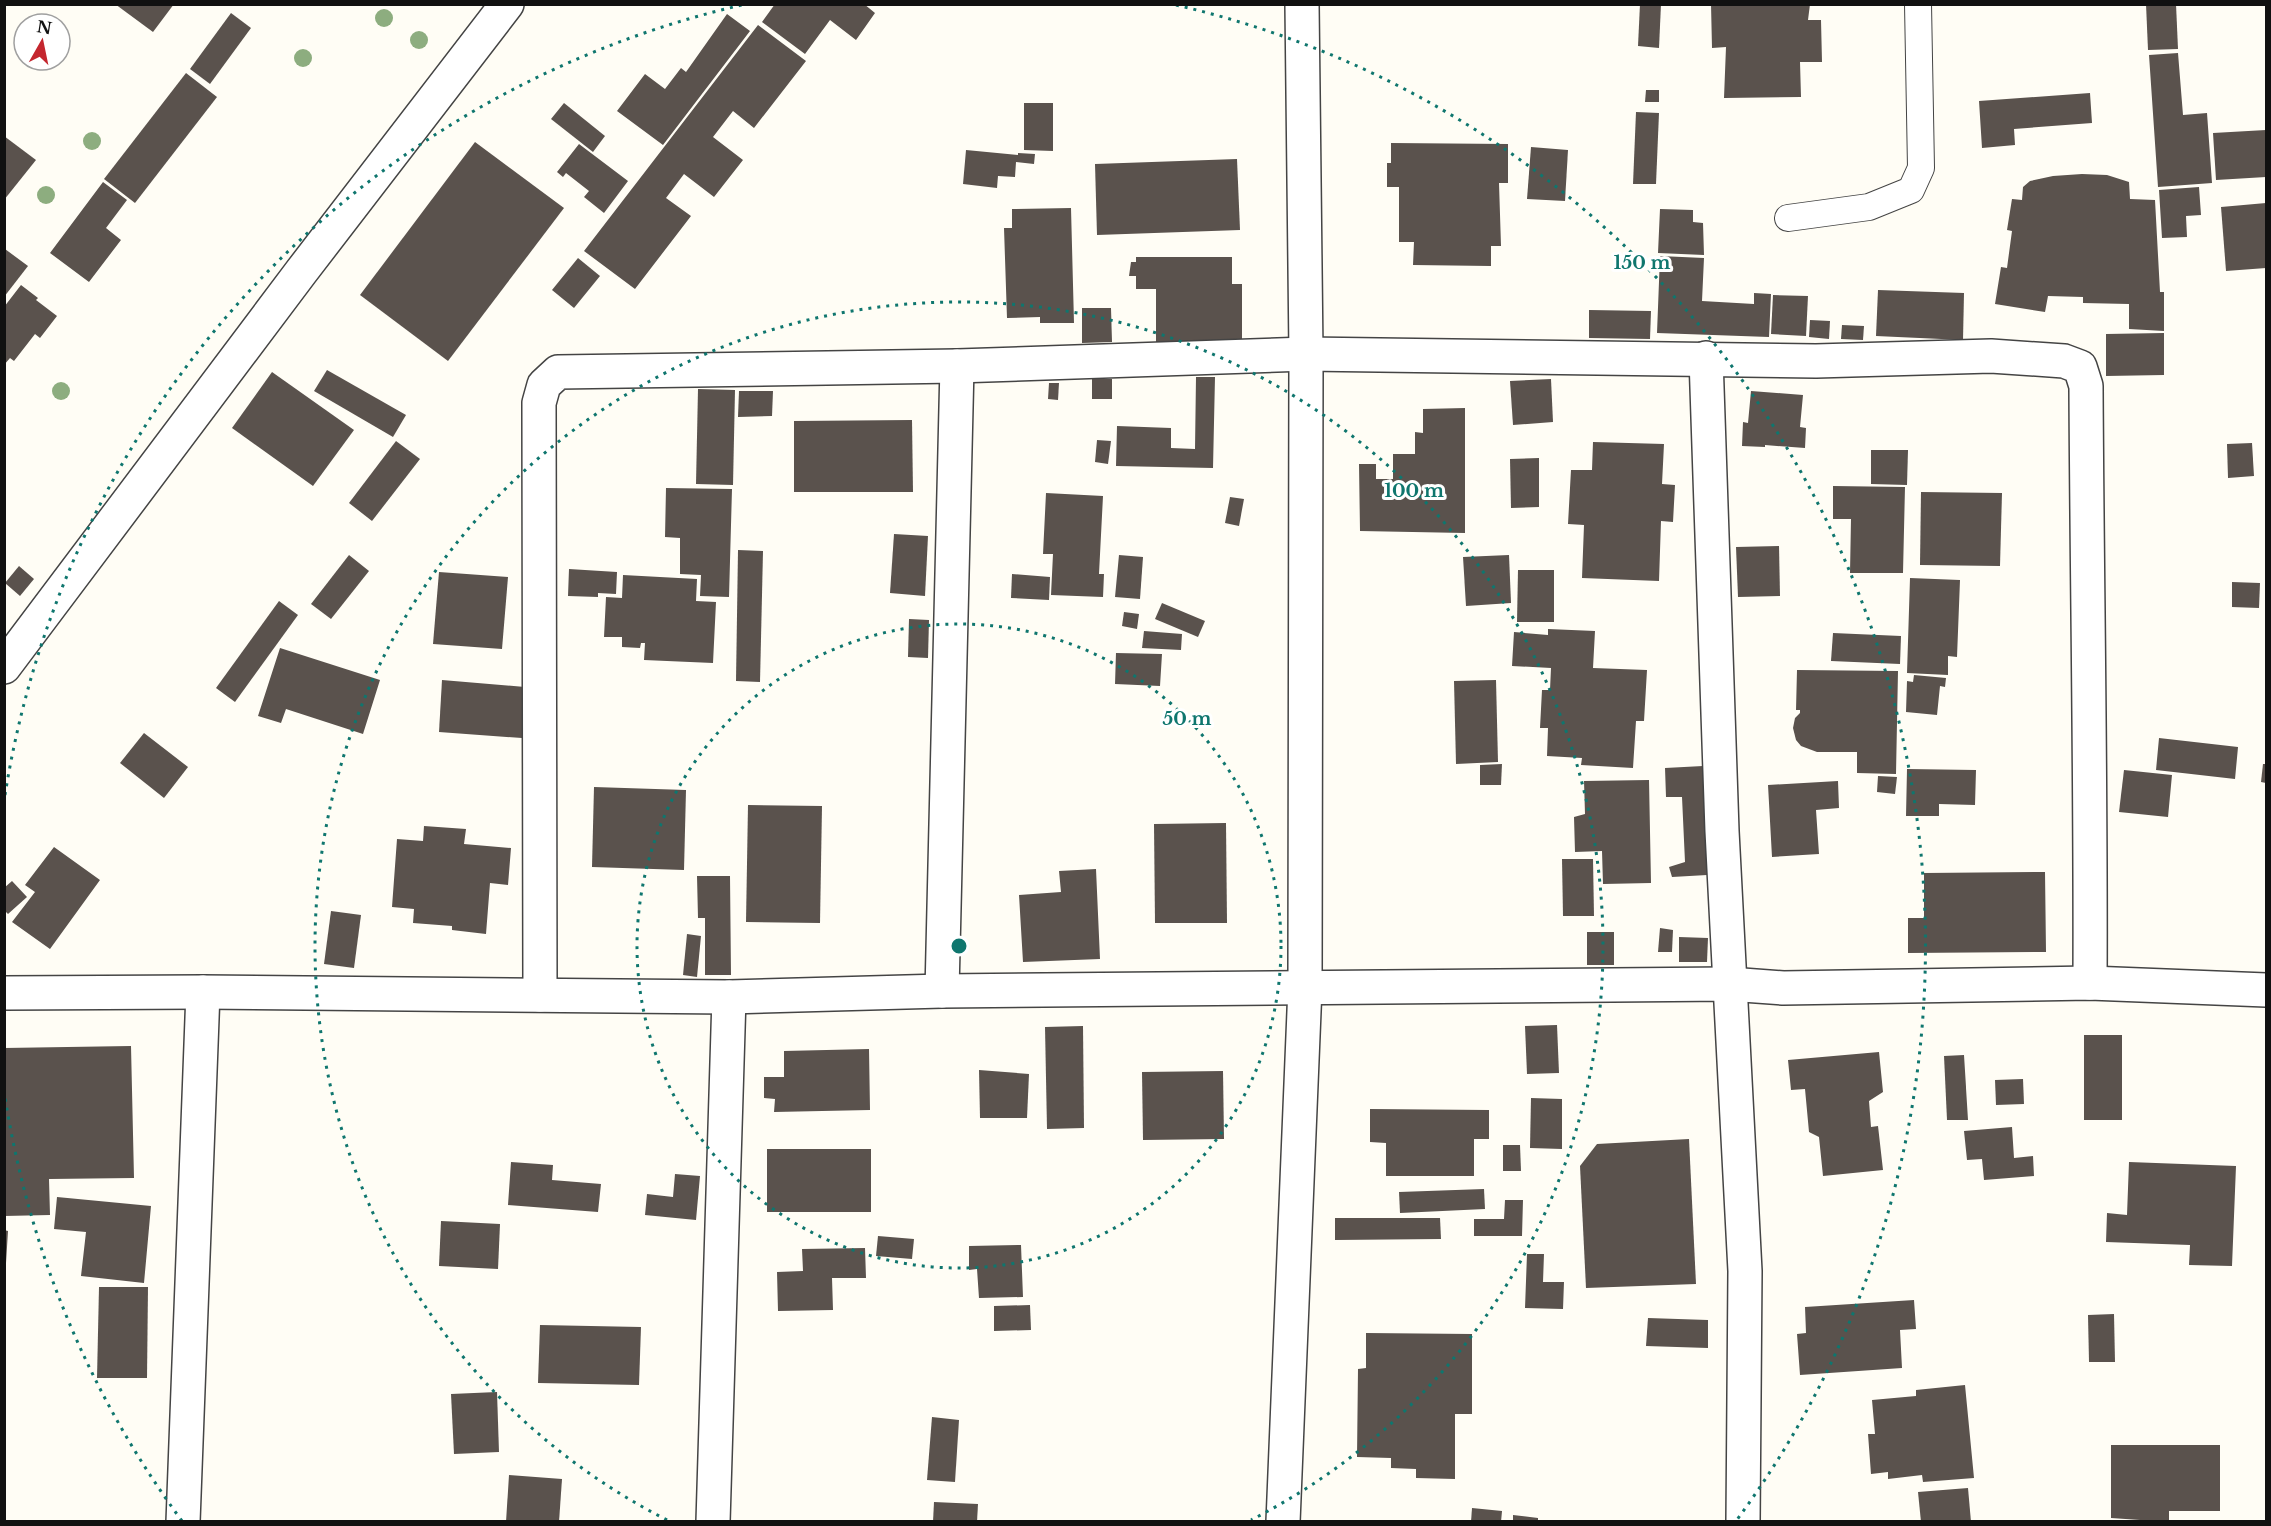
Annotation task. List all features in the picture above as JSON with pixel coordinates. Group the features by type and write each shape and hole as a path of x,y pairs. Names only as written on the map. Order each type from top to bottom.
{"street":[{"path":"4,667 308,263 507,4"},
{"path":"1283,1521 1305,987 1306,354 1302,4"},
{"path":"540,995 539,403 544,385 558,372 957,366 1306,354 1816,361 1991,356 2064,361 2080,367 2086,386 2086,579 2091,801 2090,983"},
{"path":"1706,358 1715,662 1729,984 1745,1271 1743,1521"},
{"path":"942,991 957,366"},
{"path":"4,993 203,992 729,998 942,991 1729,984 1783,988 2090,983 2266,990"},
{"path":"183,1521 203,992"},
{"path":"714,1521 729,998"}],"lane":[{"path":"1788,218 1869,207 1911,190 1921,168 1918,4"}],"building":[{"path":"115,4 174,4 153,32"},
{"path":"775,4 864,4 875,13 856,40 830,20 805,54 762,22"},
{"path":"1640,4 1661,4 1659,48 1638,46"},
{"path":"1711,4 1810,4 1808,20 1821,20 1822,62 1800,62 1801,97 1724,98 1726,47 1712,48"},
{"path":"2146,4 2176,4 2178,49 2148,50"},
{"path":"231,13 251,28 210,84 190,69"},
{"path":"727,14 750,31 663,145 617,111 645,74 665,89 681,68 686,72"},
{"path":"758,25 806,61 754,128 733,111 713,137 743,160 714,197 684,174 666,198 691,216 635,289 584,251"},
{"path":"2178,53 2183,115 2207,113 2212,183 2158,187 2149,55"},
{"path":"186,73 217,97 135,203 104,179"},
{"path":"1646,90 1659,90 1659,102 1645,102"},
{"path":"2090,93 2092,123 2014,129 2015,145 1982,148 1979,101"},
{"path":"564,103 605,136 593,152 551,119"},
{"path":"1024,103 1053,103 1053,151 1024,150"},
{"path":"1636,112 1659,113 1656,184 1633,184"},
{"path":"2266,130 2266,177 2216,180 2213,133"},
{"path":"4,136 36,160 4,200"},
{"path":"475,142 564,208 448,361 360,295"},
{"path":"1391,143 1508,144 1508,183 1499,183 1501,246 1491,246 1491,266 1413,265 1414,242 1399,242 1399,187 1387,187 1387,163 1391,163"},
{"path":"579,144 628,181 604,213 584,197 589,191 566,173 563,177 557,172"},
{"path":"1531,147 1568,150 1565,201 1527,199"},
{"path":"966,150 1018,155 1018,153 1035,154 1034,164 1016,162 1015,177 998,176 997,188 963,184"},
{"path":"1237,159 1240,230 1097,235 1095,164"},
{"path":"2107,175 2129,182 2130,199 2155,200 2160,292 2164,292 2164,331 2129,329 2129,304 2083,303 2083,297 2048,296 2045,312 1995,304 2001,267 2007,268 2012,231 2007,230 2012,199 2022,200 2023,187 2030,181 2053,176"},
{"path":"103,182 127,200 106,228 121,240 89,282 50,253"},
{"path":"2199,187 2201,215 2186,216 2187,237 2162,238 2159,190"},
{"path":"2266,203 2266,268 2226,271 2221,207"},
{"path":"1071,208 1074,323 1040,323 1040,317 1007,318 1004,228 1012,228 1012,209"},
{"path":"1660,209 1693,210 1693,222 1703,223 1704,255 1658,253"},
{"path":"4,250 28,266 4,297"},
{"path":"1660,256 1704,258 1702,301 1754,304 1754,293 1771,294 1769,337 1657,333"},
{"path":"1136,257 1232,257 1232,284 1242,284 1242,343 1156,342 1156,289 1136,289 1136,276 1129,276 1131,262 1136,262"},
{"path":"578,258 600,276 574,308 552,290"},
{"path":"21,285 57,316 40,338 35,334 14,361 10,358 4,365 4,307"},
{"path":"1878,290 1964,293 1963,340 1876,336"},
{"path":"1773,295 1808,296 1806,336 1771,334"},
{"path":"1082,308 1111,308 1112,342 1082,343"},
{"path":"1589,310 1651,311 1650,339 1589,338"},
{"path":"1810,320 1830,321 1829,339 1809,337"},
{"path":"1842,325 1864,326 1863,340 1841,339"},
{"path":"2164,333 2164,375 2106,376 2106,334"},
{"path":"327,370 406,415 393,437 314,391"},
{"path":"272,372 354,430 313,486 232,428"},
{"path":"1196,377 1215,377 1213,468 1116,466 1117,426 1171,428 1171,448 1195,449"},
{"path":"1092,379 1112,379 1112,399 1092,399"},
{"path":"1551,379 1553,422 1513,425 1510,381"},
{"path":"1049,383 1059,383 1058,400 1048,399"},
{"path":"698,389 735,390 733,485 696,484"},
{"path":"739,391 773,391 772,416 738,417"},
{"path":"1751,391 1803,395 1800,427 1806,428 1805,448 1742,446 1743,422 1748,423"},
{"path":"1465,408 1465,533 1360,531 1359,464 1376,464 1376,479 1393,479 1393,454 1415,454 1415,432 1423,433 1423,409"},
{"path":"912,420 913,492 794,492 794,421"},
{"path":"1097,440 1111,441 1108,464 1095,462"},
{"path":"396,441 420,459 372,521 349,503"},
{"path":"1593,442 1664,444 1662,484 1675,485 1673,522 1661,521 1659,581 1582,578 1584,525 1568,524 1571,470 1592,470"},
{"path":"2252,443 2254,476 2228,478 2227,444"},
{"path":"1871,450 1908,450 1907,485 1871,484"},
{"path":"1539,458 1539,507 1511,508 1510,459"},
{"path":"1833,486 1905,487 1903,573 1850,573 1851,519 1833,519"},
{"path":"666,488 732,489 729,597 700,596 701,575 680,574 680,538 665,537"},
{"path":"1921,492 2002,493 2000,566 1920,565"},
{"path":"1046,493 1103,496 1099,574 1104,574 1103,597 1051,595 1053,554 1043,554"},
{"path":"1230,497 1244,499 1239,526 1225,523"},
{"path":"894,534 928,536 925,596 890,593"},
{"path":"1779,546 1780,596 1738,597 1736,547"},
{"path":"738,550 763,551 760,682 736,681"},
{"path":"349,555 369,571 331,619 311,604"},
{"path":"1119,555 1143,557 1140,599 1115,597"},
{"path":"1509,555 1511,603 1466,606 1463,557"},
{"path":"19,566 34,579 20,596 5,583"},
{"path":"569,569 617,572 616,594 598,593 598,597 568,596"},
{"path":"1518,570 1554,570 1554,622 1517,622"},
{"path":"439,572 508,577 502,649 433,644"},
{"path":"1012,574 1050,577 1049,600 1011,598"},
{"path":"623,575 697,579 696,601 716,602 713,663 644,660 645,643 641,643 640,648 622,647 622,637 604,637 606,597 622,598"},
{"path":"1910,578 1960,580 1957,657 1948,656 1948,675 1907,673"},
{"path":"2232,582 2260,583 2259,608 2232,607"},
{"path":"279,601 298,615 235,702 216,688"},
{"path":"1162,603 1205,621 1198,637 1155,619"},
{"path":"1124,612 1139,614 1137,629 1122,626"},
{"path":"909,619 929,620 928,658 908,657"},
{"path":"1548,629 1595,631 1593,668 1647,670 1644,721 1636,721 1633,768 1581,765 1582,758 1547,756 1548,728 1540,728 1542,690 1550,690 1551,668 1512,666 1514,632 1548,635"},
{"path":"1144,631 1182,634 1181,650 1142,648"},
{"path":"1833,633 1901,636 1900,664 1831,661"},
{"path":"280,648 380,680 363,734 286,709 281,723 258,716"},
{"path":"1116,653 1162,654 1160,686 1115,684"},
{"path":"1797,670 1898,671 1896,774 1857,773 1857,752 1817,752 1801,746 1796,740 1793,728 1795,718 1800,713 1800,710 1796,710"},
{"path":"1914,675 1946,678 1945,687 1940,686 1937,715 1906,712 1907,681 1913,682"},
{"path":"442,680 525,687 522,738 439,732"},
{"path":"1496,680 1498,762 1456,764 1454,681"},
{"path":"144,733 188,767 164,798 120,763"},
{"path":"2159,738 2238,747 2235,779 2156,770"},
{"path":"1502,764 1501,785 1480,785 1480,765"},
{"path":"2263,764 2266,764 2266,783 2261,782"},
{"path":"1703,766 1707,875 1672,877 1669,867 1685,862 1682,797 1666,797 1665,768"},
{"path":"1907,769 1976,770 1975,805 1939,804 1939,816 1906,816"},
{"path":"2124,770 2172,775 2168,817 2119,812"},
{"path":"1878,776 1897,777 1895,794 1877,792"},
{"path":"1649,780 1651,883 1603,884 1602,851 1575,852 1574,817 1585,814 1584,781"},
{"path":"1838,781 1839,808 1816,810 1819,854 1772,857 1768,785"},
{"path":"594,787 686,790 684,870 592,867"},
{"path":"748,805 822,806 820,923 746,922"},
{"path":"1226,823 1227,923 1155,923 1154,824"},
{"path":"424,826 466,829 464,844 511,848 508,885 490,883 486,934 452,930 452,926 413,923 414,909 392,907 397,839 423,841"},
{"path":"54,847 100,880 50,949 12,922 35,892 25,885"},
{"path":"1562,859 1593,859 1594,916 1563,916"},
{"path":"1096,869 1100,959 1023,962 1019,895 1061,892 1059,871"},
{"path":"2045,872 2046,952 1908,953 1908,918 1924,918 1924,873"},
{"path":"697,876 730,876 731,975 705,975 705,918 698,918"},
{"path":"12,881 27,897 8,914 4,910 4,888"},
{"path":"331,911 361,915 354,968 324,964"},
{"path":"1660,928 1673,930 1672,952 1658,952"},
{"path":"1587,932 1614,932 1614,965 1587,965"},
{"path":"687,934 701,936 697,977 683,975"},
{"path":"1679,937 1708,938 1707,962 1679,962"},
{"path":"1557,1025 1559,1073 1527,1074 1525,1026"},
{"path":"1083,1026 1084,1128 1047,1129 1045,1027"},
{"path":"2084,1035 2122,1035 2122,1120 2084,1120"},
{"path":"131,1046 134,1178 49,1179 50,1215 4,1216 4,1048"},
{"path":"869,1049 870,1110 774,1112 775,1099 764,1098 764,1077 784,1077 784,1051"},
{"path":"1879,1052 1883,1092 1869,1101 1871,1127 1878,1126 1883,1170 1823,1176 1819,1137 1809,1132 1805,1089 1791,1090 1788,1060"},
{"path":"1964,1055 1968,1120 1947,1120 1944,1056"},
{"path":"979,1070 1029,1074 1027,1118 980,1118"},
{"path":"1223,1071 1224,1139 1143,1140 1142,1072"},
{"path":"2023,1079 2024,1104 1996,1105 1995,1080"},
{"path":"1531,1098 1562,1099 1562,1149 1530,1148"},
{"path":"1370,1109 1489,1110 1489,1139 1474,1139 1474,1176 1386,1176 1386,1143 1370,1142"},
{"path":"2012,1127 2014,1158 2033,1156 2034,1176 1984,1180 1982,1159 1967,1160 1964,1131"},
{"path":"1689,1139 1696,1284 1586,1288 1580,1166 1597,1144"},
{"path":"1503,1145 1520,1145 1521,1171 1503,1171"},
{"path":"767,1149 871,1149 871,1212 767,1212"},
{"path":"511,1162 553,1165 552,1180 601,1184 598,1212 508,1205"},
{"path":"2129,1162 2236,1166 2232,1266 2189,1265 2190,1245 2106,1242 2107,1213 2127,1215"},
{"path":"675,1174 700,1176 696,1220 645,1215 647,1194 673,1197"},
{"path":"1484,1189 1485,1209 1400,1213 1399,1192"},
{"path":"57,1197 151,1206 144,1283 81,1276 86,1232 54,1229"},
{"path":"1505,1200 1523,1200 1522,1236 1474,1236 1474,1219 1504,1219"},
{"path":"1335,1218 1440,1218 1441,1239 1335,1240"},
{"path":"441,1221 500,1224 498,1269 439,1266"},
{"path":"4,1230 8,1231 6,1263 4,1263"},
{"path":"878,1236 914,1239 912,1259 876,1256"},
{"path":"1021,1245 1023,1297 979,1298 977,1269 969,1270 969,1246"},
{"path":"865,1248 866,1278 832,1278 833,1310 778,1311 777,1272 803,1271 802,1249"},
{"path":"1527,1254 1544,1254 1543,1282 1564,1282 1563,1309 1525,1308"},
{"path":"99,1287 148,1287 147,1378 97,1378"},
{"path":"1914,1300 1916,1329 1900,1330 1902,1368 1800,1375 1797,1334 1806,1333 1805,1307"},
{"path":"1030,1305 1031,1330 994,1331 994,1306"},
{"path":"2114,1314 2115,1362 2089,1362 2088,1315"},
{"path":"1648,1318 1708,1320 1708,1348 1646,1346"},
{"path":"540,1325 641,1327 639,1385 538,1383"},
{"path":"1366,1333 1472,1334 1472,1414 1455,1414 1455,1479 1416,1478 1416,1469 1391,1468 1391,1458 1357,1457 1358,1369 1366,1368"},
{"path":"1965,1385 1974,1478 1923,1482 1922,1475 1888,1479 1888,1472 1871,1474 1868,1434 1875,1434 1872,1400 1916,1396 1916,1390"},
{"path":"497,1392 499,1452 454,1454 451,1394"},
{"path":"932,1417 959,1420 955,1482 927,1480"},
{"path":"2111,1445 2220,1445 2220,1511 2169,1511 2169,1522 2111,1518"},
{"path":"509,1475 562,1479 559,1522 506,1522"},
{"path":"1968,1488 1971,1522 1921,1522 1918,1492"},
{"path":"934,1502 978,1504 977,1522 933,1522"},
{"path":"1472,1508 1502,1511 1501,1522 1471,1522"},
{"path":"1513,1515 1538,1518 1538,1522 1513,1522"}]}
